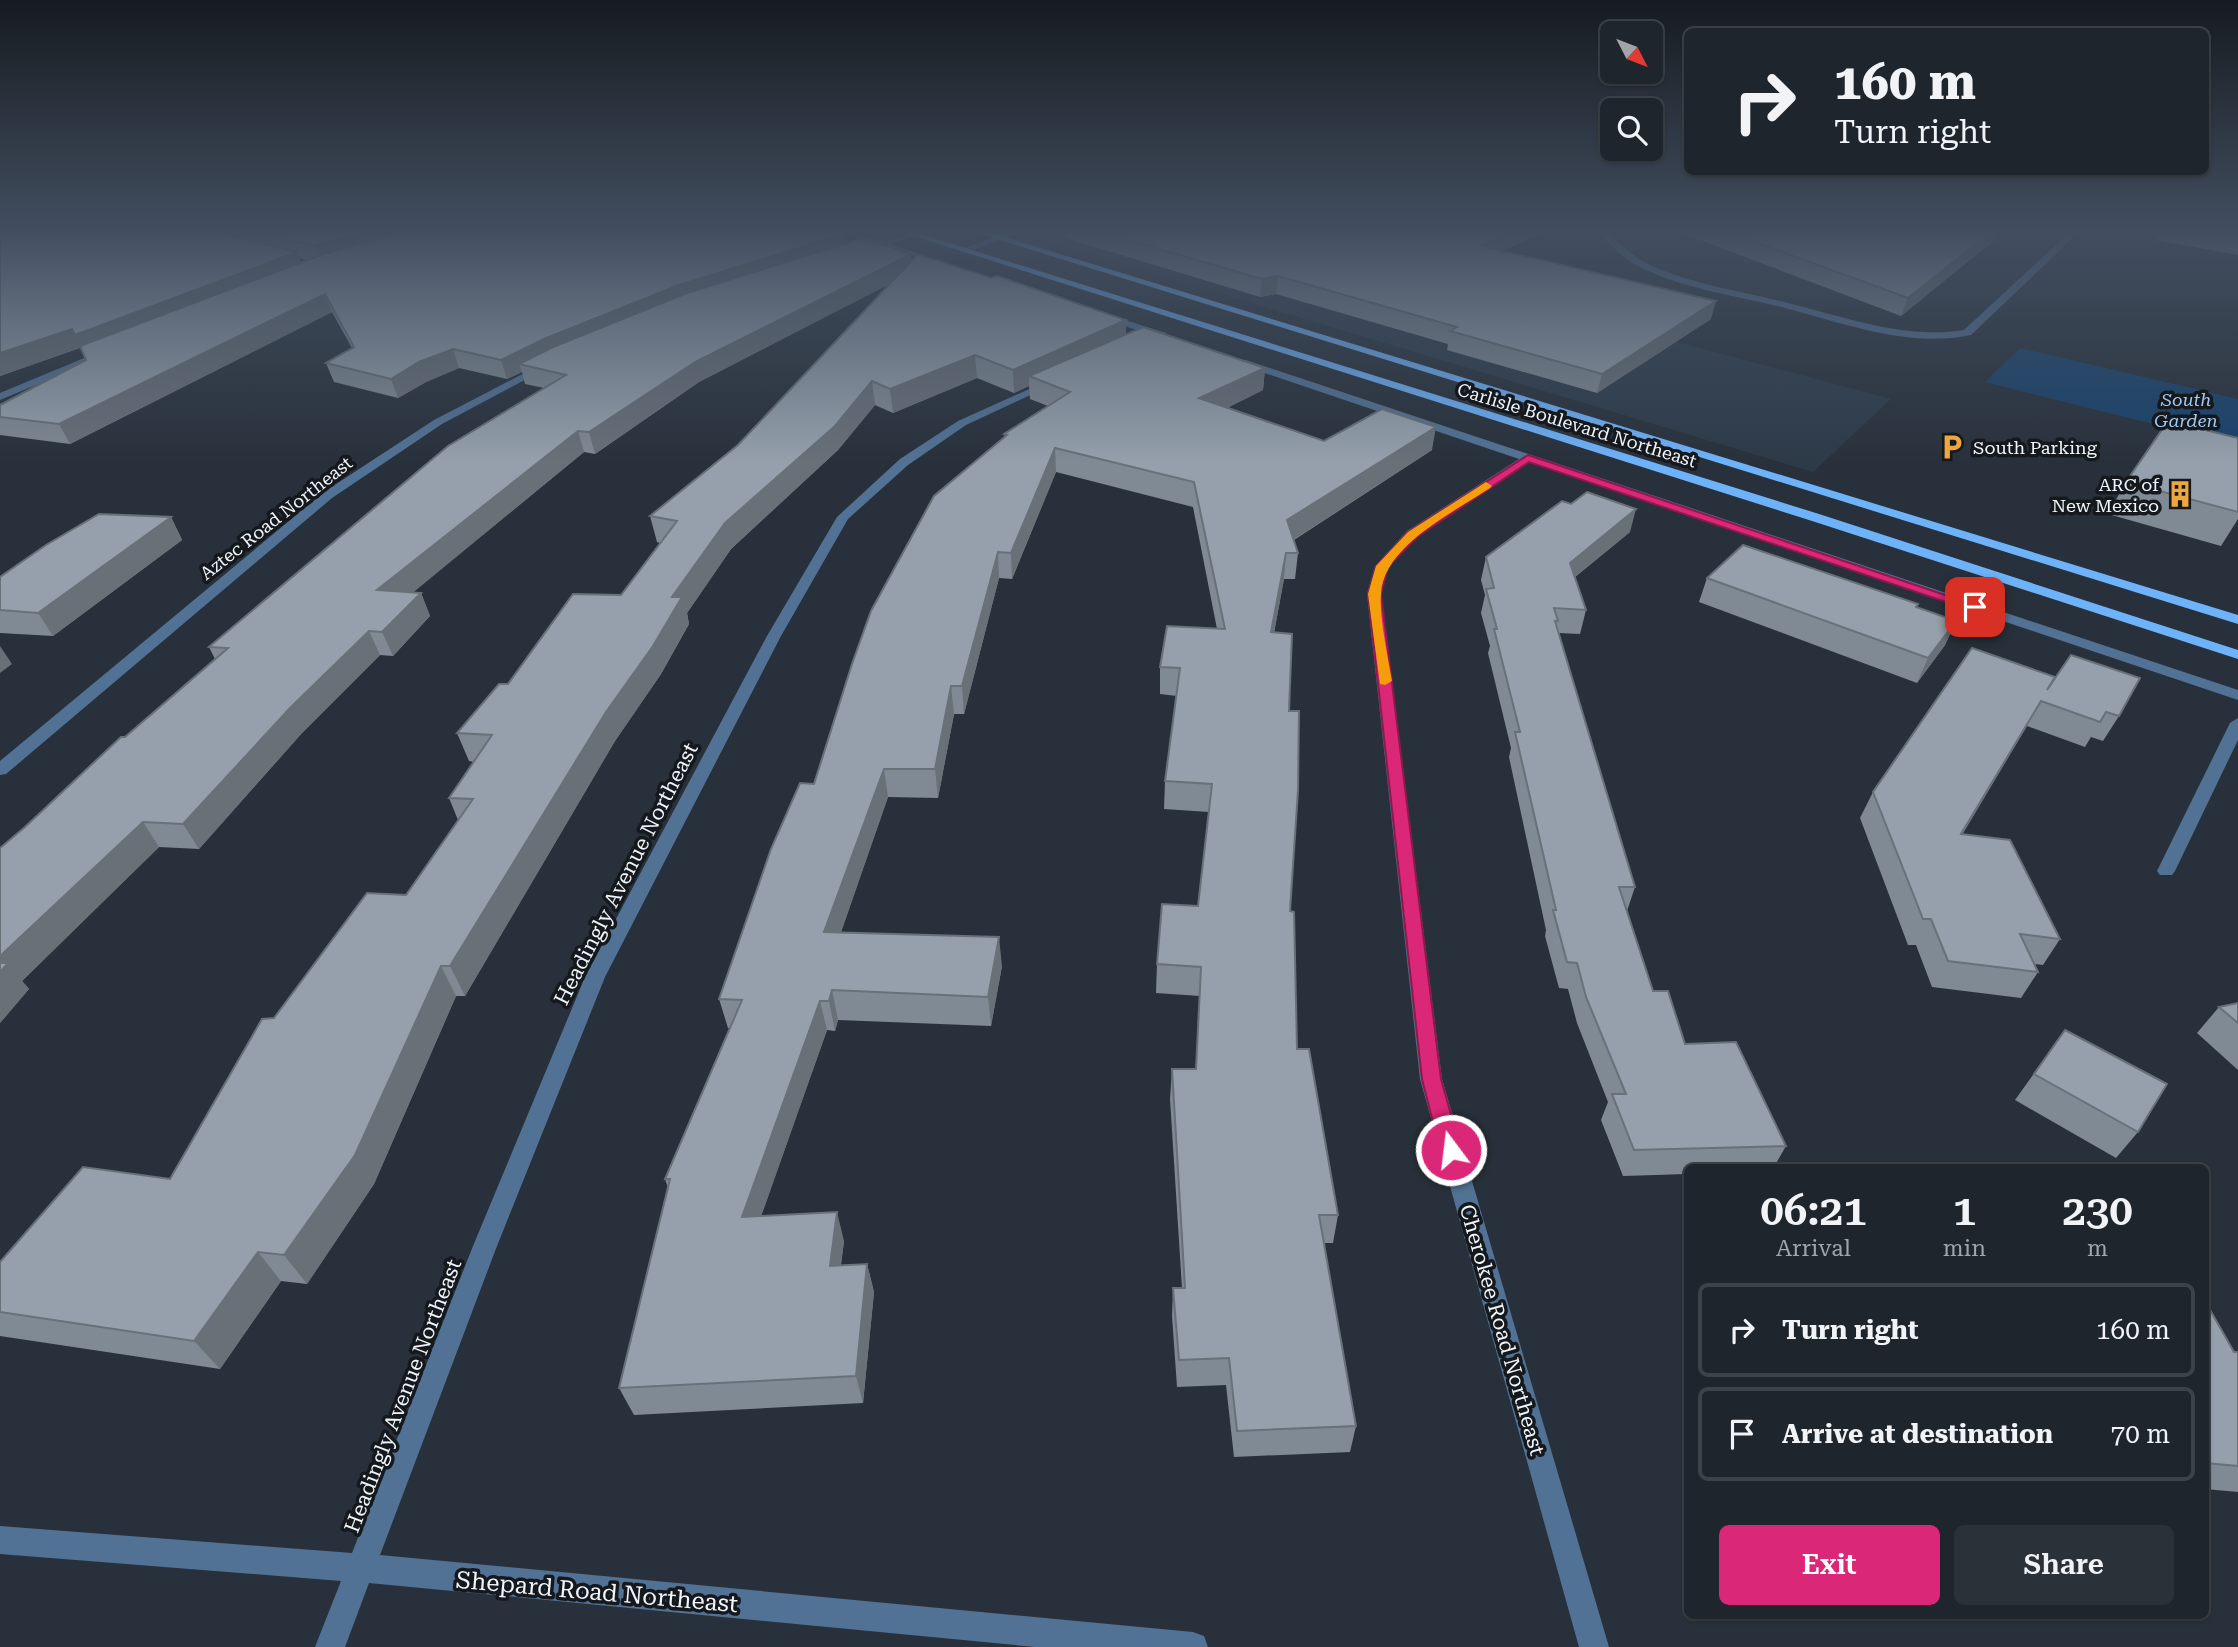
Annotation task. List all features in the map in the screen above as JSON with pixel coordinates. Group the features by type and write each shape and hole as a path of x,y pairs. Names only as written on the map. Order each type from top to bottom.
{"main road":[{"name":"Carlisle Boulevard Northeast","path":"1151,309 1814,517 2238,654"},
{"name":"Carlisle Boulevard Northeast","path":"1228,309 2238,620"}],"street":[{"path":"1802,309 1887,329 1949,338 1967,333 1993,309"},
{"path":"1094,313 1166,336 1131,347"},
{"path":"0,397 109,350"},
{"path":"1226,356 2238,695"},
{"name":"Aztec Road Northeast","path":"0,769 328,495 438,422 554,362"},
{"name":"Headingly Avenue Northeast","path":"330,1647 485,1246 595,978 774,636 843,517 904,462 962,424 1070,375"},
{"name":"Cherokee Road Northeast","path":"1528,458 1412,534 1382,566 1374,594 1432,1079 1467,1210 1594,1647"},
{"path":"2166,872 2238,723"},
{"name":"Shepard Road Northeast","path":"0,1540 360,1568 1193,1647"}],"shaded area":[{"path":"1271,309 1522,309 1606,323 1891,399 1813,472"}],"green space":[{"name":"South Garden","path":"2020,348 2238,399 2238,445 1985,382"}],"building":[{"path":"0,309 145,309 75,335 72,329 0,353"},
{"path":"178,309 295,309 59,424 0,417 0,405 86,360 80,346"},
{"path":"333,309 619,309 544,339 501,360 453,349 419,362 391,379 326,363 354,347"},
{"path":"648,309 801,309 695,362 589,432 578,431 377,590 421,593 382,632 369,631 290,708 183,824 143,822 0,956 0,848 121,737 125,737 228,648 209,647 448,446 566,375 519,364 553,347"},
{"path":"866,309 1093,309 1126,320 1013,370 975,355 890,389 872,381 835,426 725,523 672,597 682,597 653,646 606,712 450,966 441,966 355,1155 284,1255 258,1252 194,1341 0,1312 0,1262 83,1167 170,1179 262,1019 274,1018 367,893 406,895 473,799 449,798 492,735 457,733 499,684 508,684 573,594 621,595 677,521 650,516 738,445"},
{"path":"1393,309 1704,309 1602,374 1450,331 1457,327"},
{"path":"1143,327 1265,368 1199,398 1324,441 1382,409 1436,427 1287,520 1298,553 1286,553 1271,632 1292,634 1289,711 1299,711 1298,790 1290,911 1294,912 1297,1049 1309,1049 1338,1215 1319,1215 1356,1426 1237,1431 1229,1358 1179,1360 1173,1288 1185,1288 1172,1069 1196,1069 1201,967 1157,964 1162,904 1198,906 1212,784 1165,781 1180,668 1160,667 1167,626 1225,629 1194,482 1055,448 1011,553 998,552 962,686 951,686 935,769 884,769 824,932 999,937 988,997 832,990 829,1001 820,1001 742,1217 837,1212 830,1266 867,1264 856,1376 619,1388 670,1179 665,1179 742,1000 719,999 771,849 800,783 814,784 871,611 934,496 1007,435 1004,434 1070,392 1029,376"},
{"path":"2168,421 2238,438 2238,512 2126,482"},
{"path":"1587,492 1636,509 1570,563 1586,610 1554,608 1558,621 1555,621 1635,887 1619,887 1653,991 1668,991 1685,1044 1736,1042 1786,1146 1634,1150 1612,1094 1626,1094 1586,997 1577,963 1567,962 1553,910 1556,910 1515,732 1520,732 1486,589 1494,588 1486,557 1562,501 1571,504"},
{"path":"99,514 171,517 38,613 0,610 0,577 46,545"},
{"path":"1743,545 1918,604 1916,607 1956,621 1928,658 1707,578"},
{"path":"1972,648 2055,677 2047,690 2071,655 2140,678 2119,716 2106,712 2100,722 2041,701 1961,834 2010,840 2060,939 2020,934 2038,972 1948,961 1931,919 1923,919 1873,792"},
{"path":"0,963 8,963 0,972"},
{"path":"2238,1003 2238,1023 2219,1007"},
{"path":"2065,1030 2167,1084 2138,1132 2034,1074"},
{"path":"2209,1308 2234,1352 2238,1352 2238,1466 2209,1463"}],"slow traffic":[{"path":"1385,681 1374,594 1382,566 1412,534 1486,486"}],"place":[{"name":"South Parking","path":"1952,447"},
{"name":"ARC of New Mexico","path":"2180,494"}],"route":[{"path":"1451,1150 1432,1079 1374,594 1382,566 1412,534 1528,458 1975,607"}]}
